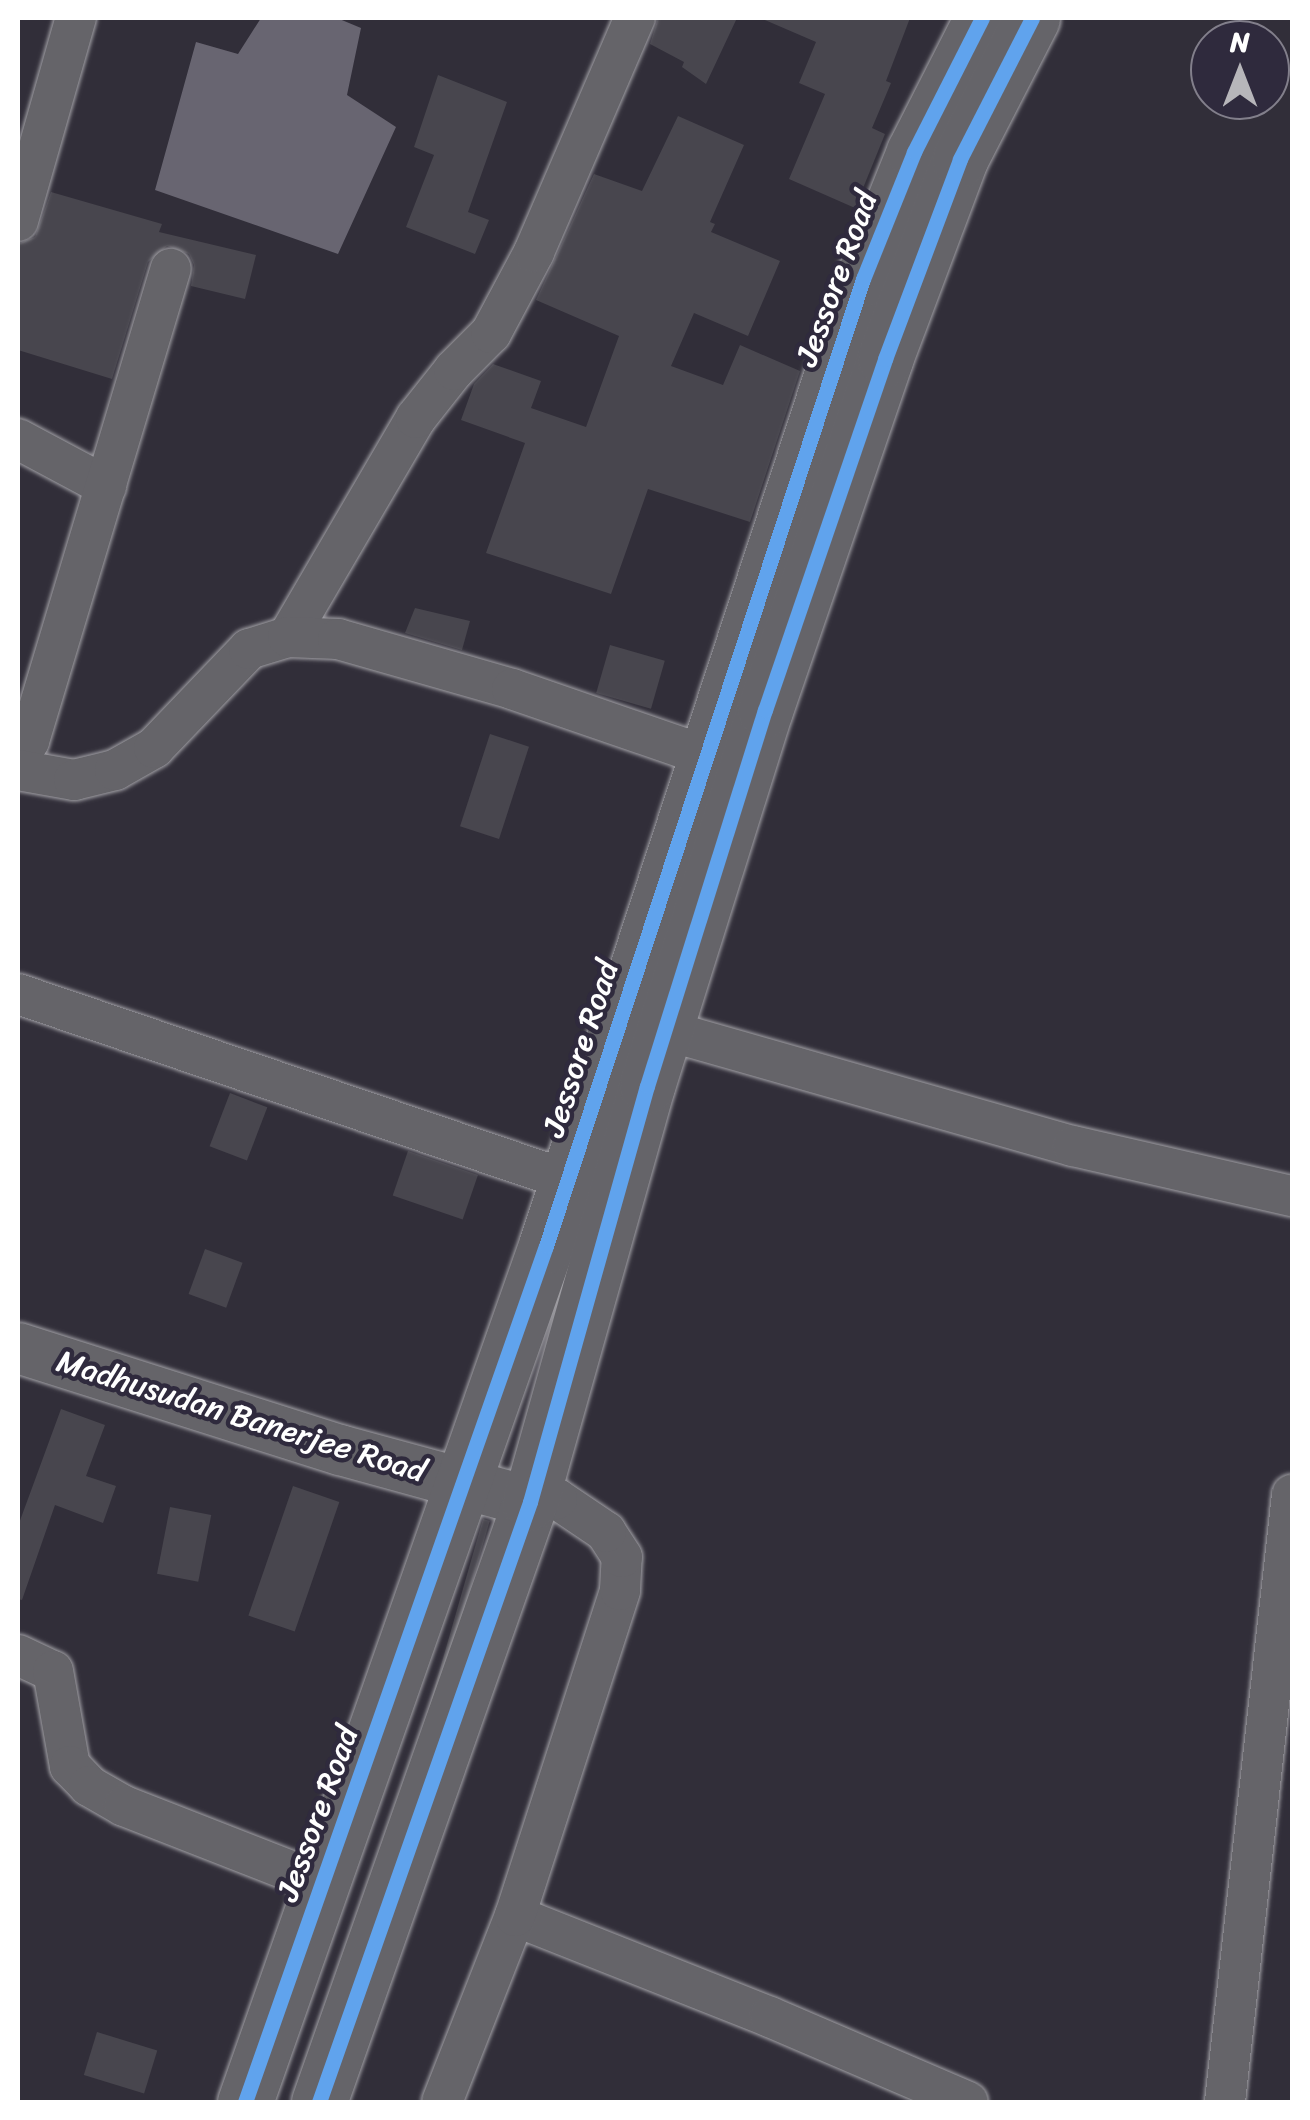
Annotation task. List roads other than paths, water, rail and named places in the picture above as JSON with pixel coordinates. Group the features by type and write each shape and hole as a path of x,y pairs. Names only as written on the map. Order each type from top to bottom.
{"highway":[{"name":"Jessore Road","path":"245,2102 464,1486 568,1180 863,279 914,152 982,18"},
{"path":"318,2102 530,1502 664,1030 766,710 914,278 960,158 1032,18"}],"main road":[{"name":"Madhusudan Banerjee Road","path":"18,1348 464,1486 530,1502"}],"street":[{"path":"18,221 76,18"},
{"path":"288,637 416,418 454,370 492,333 534,252 636,18"},
{"path":"18,755 29,741 171,268"},
{"path":"18,438 106,486"},
{"path":"18,770 74,780 115,770 154,748 250,650 288,637 338,639 512,689 707,756"},
{"path":"18,994 568,1180"},
{"path":"664,1030 1074,1146 1292,1196"},
{"path":"1225,2102 1292,1495"},
{"path":"442,2102 515,1916 622,1570 616,1543 598,1526 557,1499 530,1502"},
{"path":"18,1654 53,1671 70,1766 88,1786 124,1806 322,1883"},
{"path":"515,1916 770,2016 968,2102"}]}
